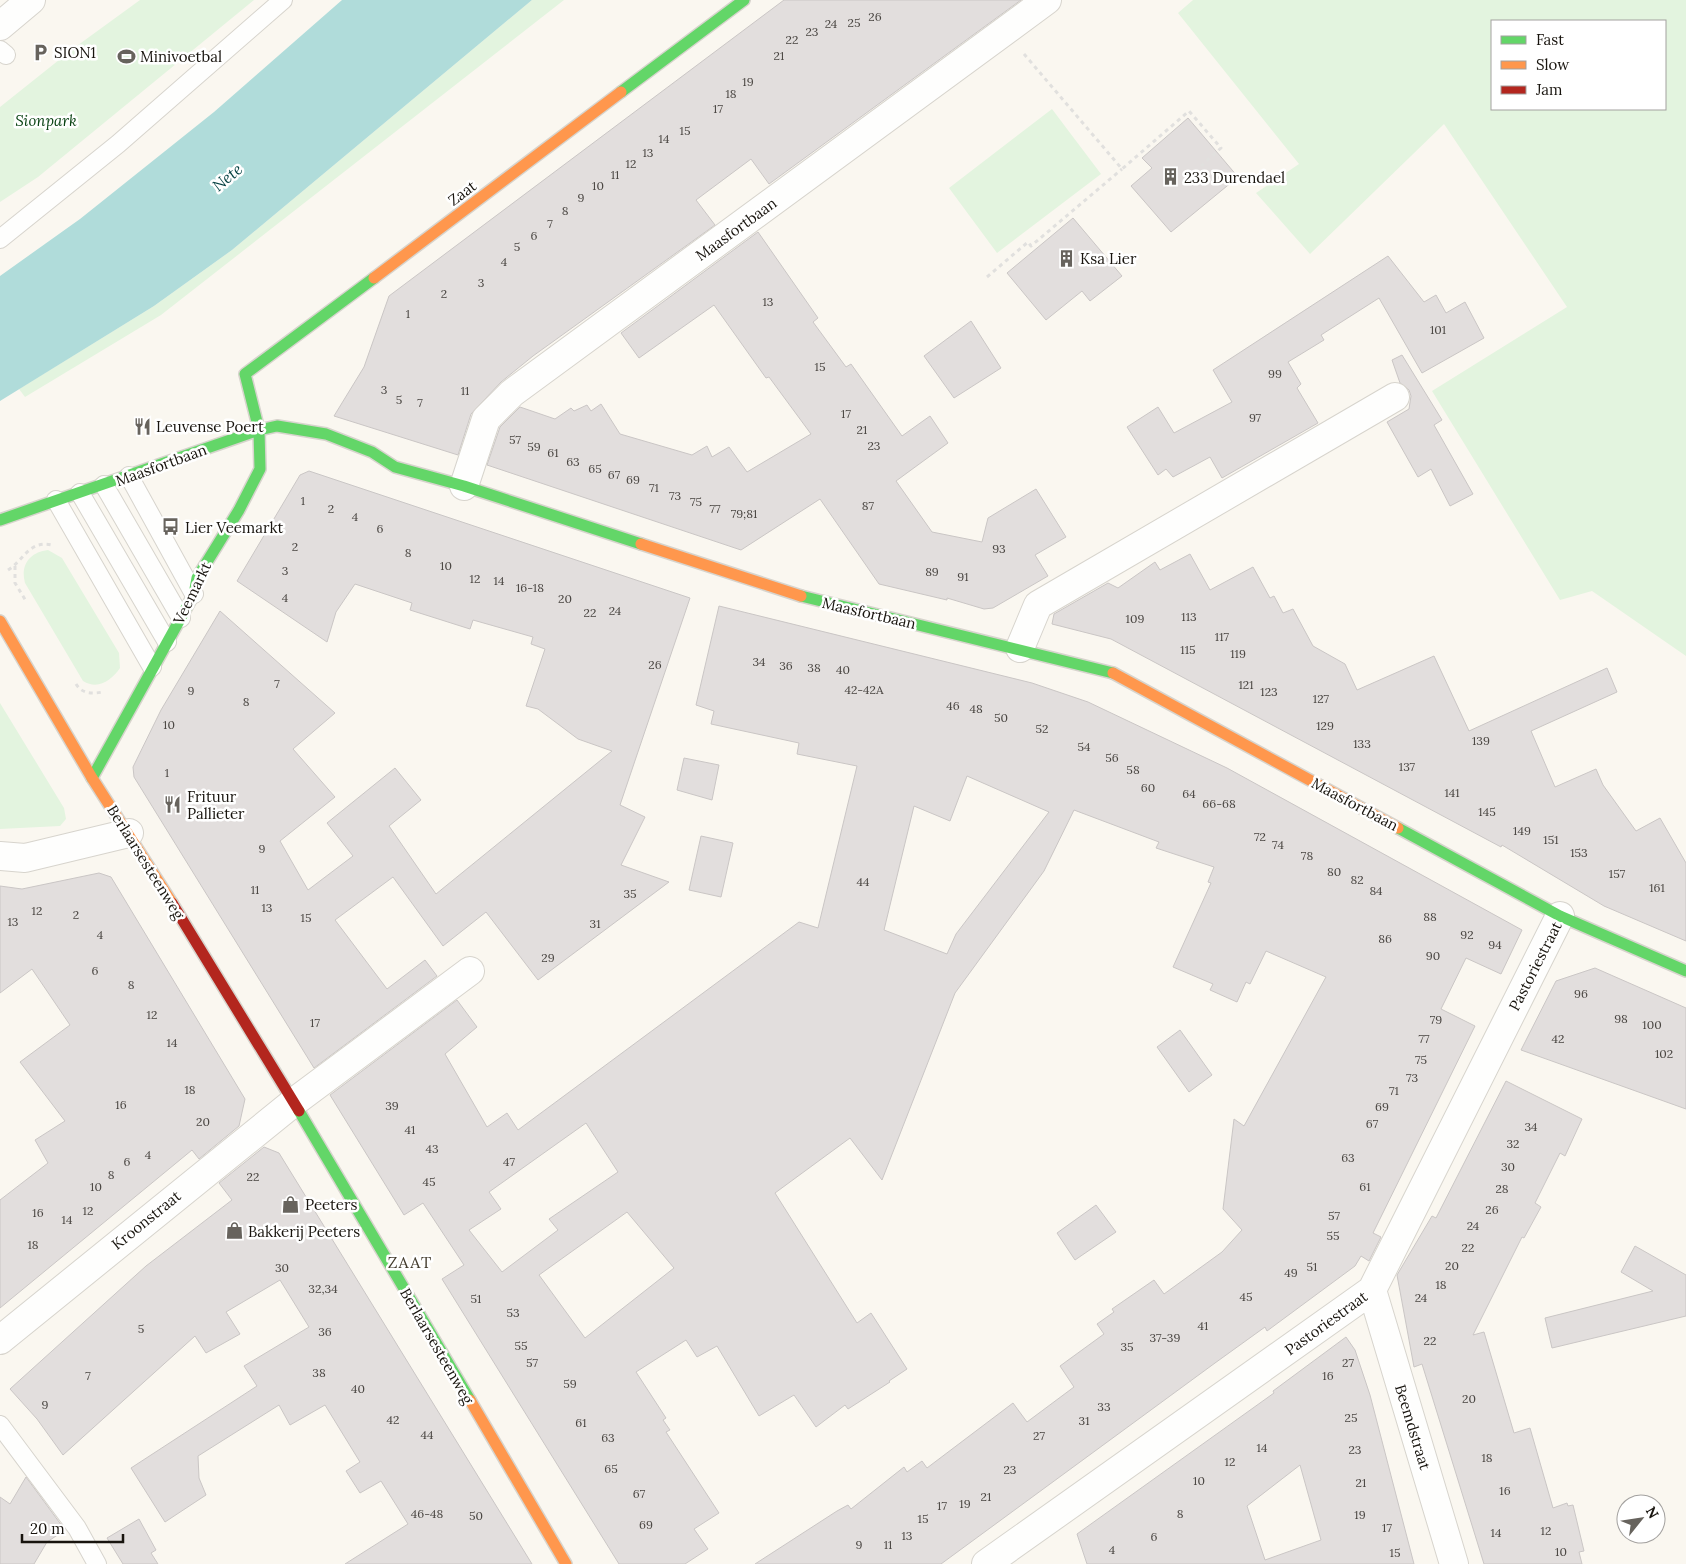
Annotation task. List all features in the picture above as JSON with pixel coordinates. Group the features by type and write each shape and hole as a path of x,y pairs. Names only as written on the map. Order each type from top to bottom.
{"street":[{"path":"0,26 31,0"},
{"name":"Zaat","path":"259,430 245,374 744,0"},
{"name":"Maasfortbaan","path":"464,486 486,418 512,393 1047,0"},
{"path":"1020,648 1038,606 1396,397"},
{"name":"Maasfortbaan","path":"0,520 259,430 277,426 326,434 372,452 395,467 464,486 796,595 1107,670 1560,916 1686,971"},
{"name":"Veemarkt","path":"92,778 194,594 197,578 239,510 260,469 259,430"},
{"name":"Berlaarsesteenweg","path":"0,621 92,778 129,833 294,1102 566,1564"},
{"path":"0,856 25,858 129,833"},
{"name":"Pastoriestraat","path":"986,1564 1372,1290 1560,916"},
{"path":"294,1102 470,970"},
{"name":"Kroonstraat","path":"0,1340 294,1102"},
{"name":"Beemdstraat","path":"1372,1290 1454,1564"}],"lane":[{"path":"0,239 118,144 283,0"},
{"path":"129,476 194,594"},
{"path":"104,485 181,618"},
{"path":"80,493 166,642"},
{"path":"56,500 152,667"},
{"path":"0,1426 77,1528 97,1564"}],"path":[{"path":"1004,31 1122,169"},
{"path":"987,277 1028,242 1031,246 1189,111 1221,148 1201,166"},
{"path":"15,566 16,583 30,608"},
{"path":"74,681 79,689 91,694 107,692"}],"green space":[{"name":"Sionpark","path":"140,0 254,0 38,177 0,202 0,107 74,48"},
{"path":"532,0 564,0 161,315 25,397 19,389 154,306 232,250"},
{"path":"1193,0 1686,0 1686,656 1592,591 1560,600 1432,391 1567,307 1444,124 1310,254 1256,193 1299,164 1178,13"},
{"path":"1052,109 1101,174 997,253 949,188"},
{"path":"48,550 62,558 119,653 120,668 113,677 104,683 94,685 83,681 25,583 24,571 28,560 36,553"},
{"path":"0,703 64,808 66,819 60,826 0,829"}],"water":[{"name":"Nete","path":"342,0 532,0 232,250 154,306 0,401 0,276 80,219 214,112"}],"building":[{"path":"784,0 1021,0 769,184 751,159 696,200 715,225 533,356 501,382 471,414 458,455 334,416 364,367 389,296"},
{"name":"233 Durendael","path":"1188,118 1238,177 1171,232 1131,186 1152,168 1142,158"},
{"name":"Ksa Lier","path":"1073,218 1122,276 1090,301 1082,291 1046,320 1007,273"},
{"path":"758,232 818,318 813,322 846,367 851,364 902,436 930,416 948,443 896,481 932,532 982,542 988,518 1036,489 1066,537 1035,555 1048,576 993,608 984,609 947,598 947,600 879,584 820,499 741,550 487,465 500,427 520,407 555,419 571,408 574,411 587,405 591,411 601,404 620,434 692,455 707,446 712,457 729,447 747,472 811,434 769,377 766,378 714,305 639,358 621,333"},
{"path":"1388,256 1424,302 1436,295 1446,313 1465,302 1484,338 1422,373 1379,298 1321,335 1324,340 1288,362 1301,384 1297,388 1318,423 1222,478 1210,457 1173,477 1166,469 1158,475 1127,427 1158,407 1174,433 1232,402 1213,370"},
{"path":"971,321 1001,368 954,398 924,356"},
{"path":"1402,355 1442,420 1434,425 1473,494 1450,506 1431,469 1418,477 1387,422 1409,409 1411,396 1409,390 1400,383 1392,360"},
{"path":"309,471 690,598 620,805 645,817 621,865 669,882 538,980 486,912 443,946 393,877 335,920 387,989 425,960 437,976 314,1068 134,777 133,767 161,710 220,611 335,713 293,749 335,797 280,841 308,890 353,856 327,823 395,768 421,800 389,826 436,894 612,751 578,739 538,709 526,706 545,649 531,644 533,637 473,620 470,629 410,610 412,603 355,584 336,612 327,642 237,581 300,475"},
{"path":"1190,554 1210,590 1253,567 1270,598 1274,596 1283,613 1293,609 1313,646 1345,664 1357,690 1434,656 1469,731 1607,668 1617,692 1531,731 1555,787 1596,769 1603,785 1636,831 1660,818 1686,863 1686,941 1604,906 1502,845 1501,847 1111,639 1052,624 1054,614 1108,583 1118,588 1155,562 1160,570"},
{"path":"719,606 1032,683 1088,702 1227,768 1522,930 1501,974 1466,958 1441,1009 1475,1026 1373,1233 1381,1237 1369,1261 1361,1256 1355,1266 1267,1331 1265,1327 941,1564 755,1564 837,1511 848,1505 851,1509 904,1467 907,1472 922,1461 927,1468 1013,1403 1027,1422 1074,1387 1060,1366 1104,1334 1097,1324 1114,1312 1112,1309 1154,1280 1164,1294 1222,1252 1242,1230 1223,1209 1234,1119 1244,1126 1326,977 1266,951 1250,984 1246,982 1237,1002 1210,990 1213,984 1173,967 1211,883 1208,882 1214,867 1156,848 1159,842 1074,810 1044,871 955,993 882,1180 850,1138 775,1193 857,1323 871,1313 907,1369 848,1409 845,1405 816,1427 794,1395 759,1416 717,1346 697,1357 686,1340 636,1372 666,1418 663,1420 670,1430 666,1432 719,1513 694,1529 708,1549 685,1564 619,1564 442,1279 464,1265 423,1203 404,1215 330,1095 457,1000 477,1027 445,1054 487,1127 507,1113 518,1130 799,922 818,928 857,766 797,754 799,743 711,724 714,711 696,705","holes":["967,776 1049,812 956,934 947,954 884,930 914,806 950,821","586,1123 618,1172 549,1219 558,1230 502,1272 469,1230 501,1209 489,1192","627,1212 674,1268 585,1338 539,1275"]},
{"path":"684,758 719,765 712,800 677,790"},
{"path":"701,836 733,843 721,897 689,890"},
{"path":"99,873 111,877 245,1099 239,1126 199,1159 192,1150 0,1308 0,1200 48,1163 35,1140 65,1121 20,1062 70,1025 32,969 0,993 0,886 22,889"},
{"path":"1595,968 1686,1008 1686,1109 1521,1050 1556,981"},
{"path":"1180,1030 1212,1075 1189,1092 1157,1047"},
{"path":"1506,1081 1582,1119 1565,1156 1560,1153 1535,1203 1541,1207 1524,1238 1522,1237 1473,1335 1484,1332 1514,1433 1530,1428 1553,1508 1567,1503 1568,1506 1573,1505 1584,1551 1579,1552 1582,1564 1484,1564 1422,1364 1414,1367 1397,1275 1432,1216 1436,1218"},
{"path":"264,1147 279,1153 532,1564 345,1564 408,1524 381,1481 360,1493 346,1471 360,1462 325,1405 290,1425 279,1405 198,1456 199,1478 206,1495 165,1522 131,1468 257,1386 244,1366 309,1327 280,1280 226,1312 240,1334 206,1353 195,1336 63,1455 37,1419 10,1389 146,1266 232,1200 219,1183"},
{"path":"1096,1205 1116,1232 1075,1260 1057,1233"},
{"path":"1635,1246 1686,1275 1686,1316 1552,1348 1545,1318 1653,1291 1621,1272"},
{"path":"1346,1337 1355,1350 1370,1395 1414,1564 1087,1564 1077,1534 1274,1393 1273,1391","holes":["1300,1465 1321,1540 1265,1560 1247,1506"]},
{"path":"26,1477 65,1530 47,1542 34,1564 0,1564 0,1497 10,1504"},
{"path":"139,1519 156,1550 151,1553 158,1564 123,1564 107,1538"}],"traffic: fast":[{"path":"621,92 744,0"},
{"path":"92,778 194,594 197,578 239,510 260,469 259,430 245,374 374,278"},
{"path":"0,520 259,430 277,426 326,434 372,452 395,467 464,486 641,544"},
{"path":"801,596 1113,673"},
{"path":"1398,828 1560,916 1686,971"},
{"path":"299,1111 470,1400"}],"traffic: slow":[{"path":"374,278 621,92"},
{"path":"641,544 801,596"},
{"path":"0,621 92,778 172,903"},
{"path":"1113,673 1398,828"},
{"path":"470,1400 566,1564"}],"traffic: jam":[{"path":"172,903 299,1111"}],"place":[{"name":"SION1","path":"40,52"},
{"name":"Minivoetbal","path":"126,56"},
{"name":"233 Durendael","path":"1170,177"},
{"name":"Ksa Lier","path":"1066,258"},
{"name":"Leuvense Poert","path":"142,426"},
{"name":"Lier Veemarkt","path":"171,527"},
{"name":"Frituur Pallieter","path":"173,805"},
{"name":"Peeters","path":"291,1204"},
{"name":"Bakkerij Peeters","path":"234,1231"}],"district":[{"name":"ZAAT","path":"410,1262"}]}
